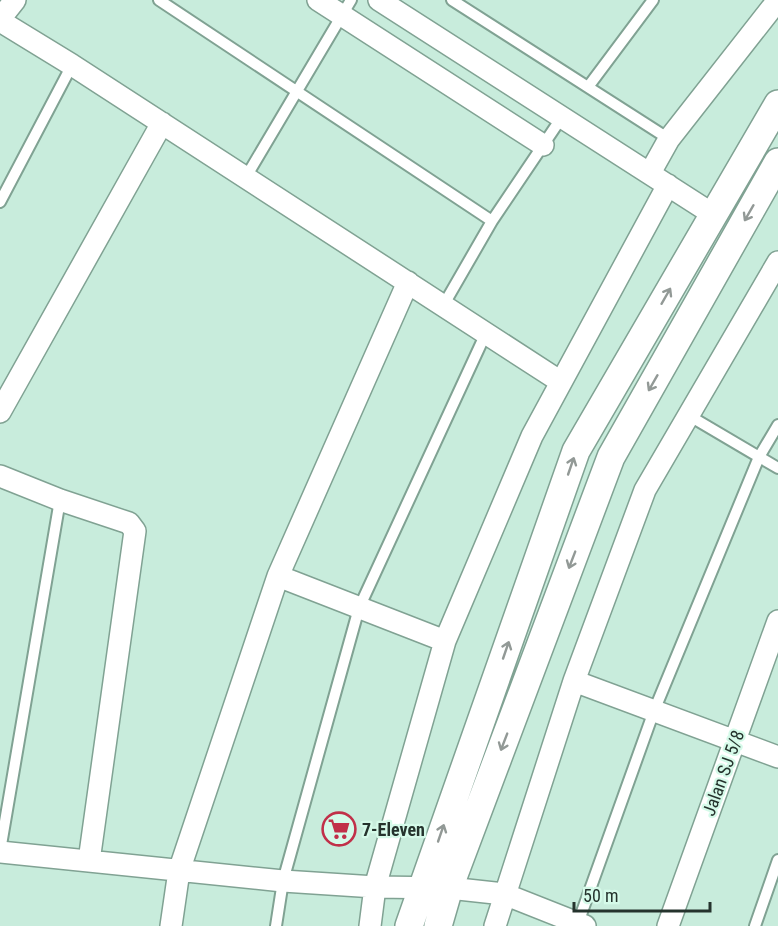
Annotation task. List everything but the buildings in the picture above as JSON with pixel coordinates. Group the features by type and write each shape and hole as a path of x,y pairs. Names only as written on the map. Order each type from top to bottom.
{"street":[{"path":"15,0 0,20 561,382"},
{"path":"318,0 347,8 543,145"},
{"path":"379,0 714,214"},
{"path":"650,173 669,139 778,0"},
{"path":"409,926 576,451 778,104"},
{"path":"0,412 162,123"},
{"path":"438,926 449,888 610,457 778,162"},
{"path":"370,926 375,887 446,641 532,436 668,185"},
{"path":"495,926 574,681 645,490 778,261"},
{"path":"171,926 179,871 278,576 408,282"},
{"path":"0,476 60,501 129,524 135,531 89,861"},
{"path":"278,576 446,641"},
{"name":"Jalan SJ 5/8","path":"668,926 778,621"},
{"path":"574,681 778,757"},
{"path":"0,852 283,881 421,889 449,888 504,894 582,925"}],"lane":[{"path":"159,0 492,221"},
{"path":"452,0 669,139"},
{"path":"588,87 653,0"},
{"path":"246,177 347,8"},
{"path":"0,202 72,65"},
{"path":"443,306 492,221 562,117"},
{"path":"276,926 283,881 359,608 486,333"},
{"path":"688,415 778,468"},
{"path":"582,925 654,711 759,457 778,425"},
{"path":"0,852 60,501"},
{"path":"755,926 778,860"}],"place":[{"name":"7-Eleven","path":"339,829"}]}
